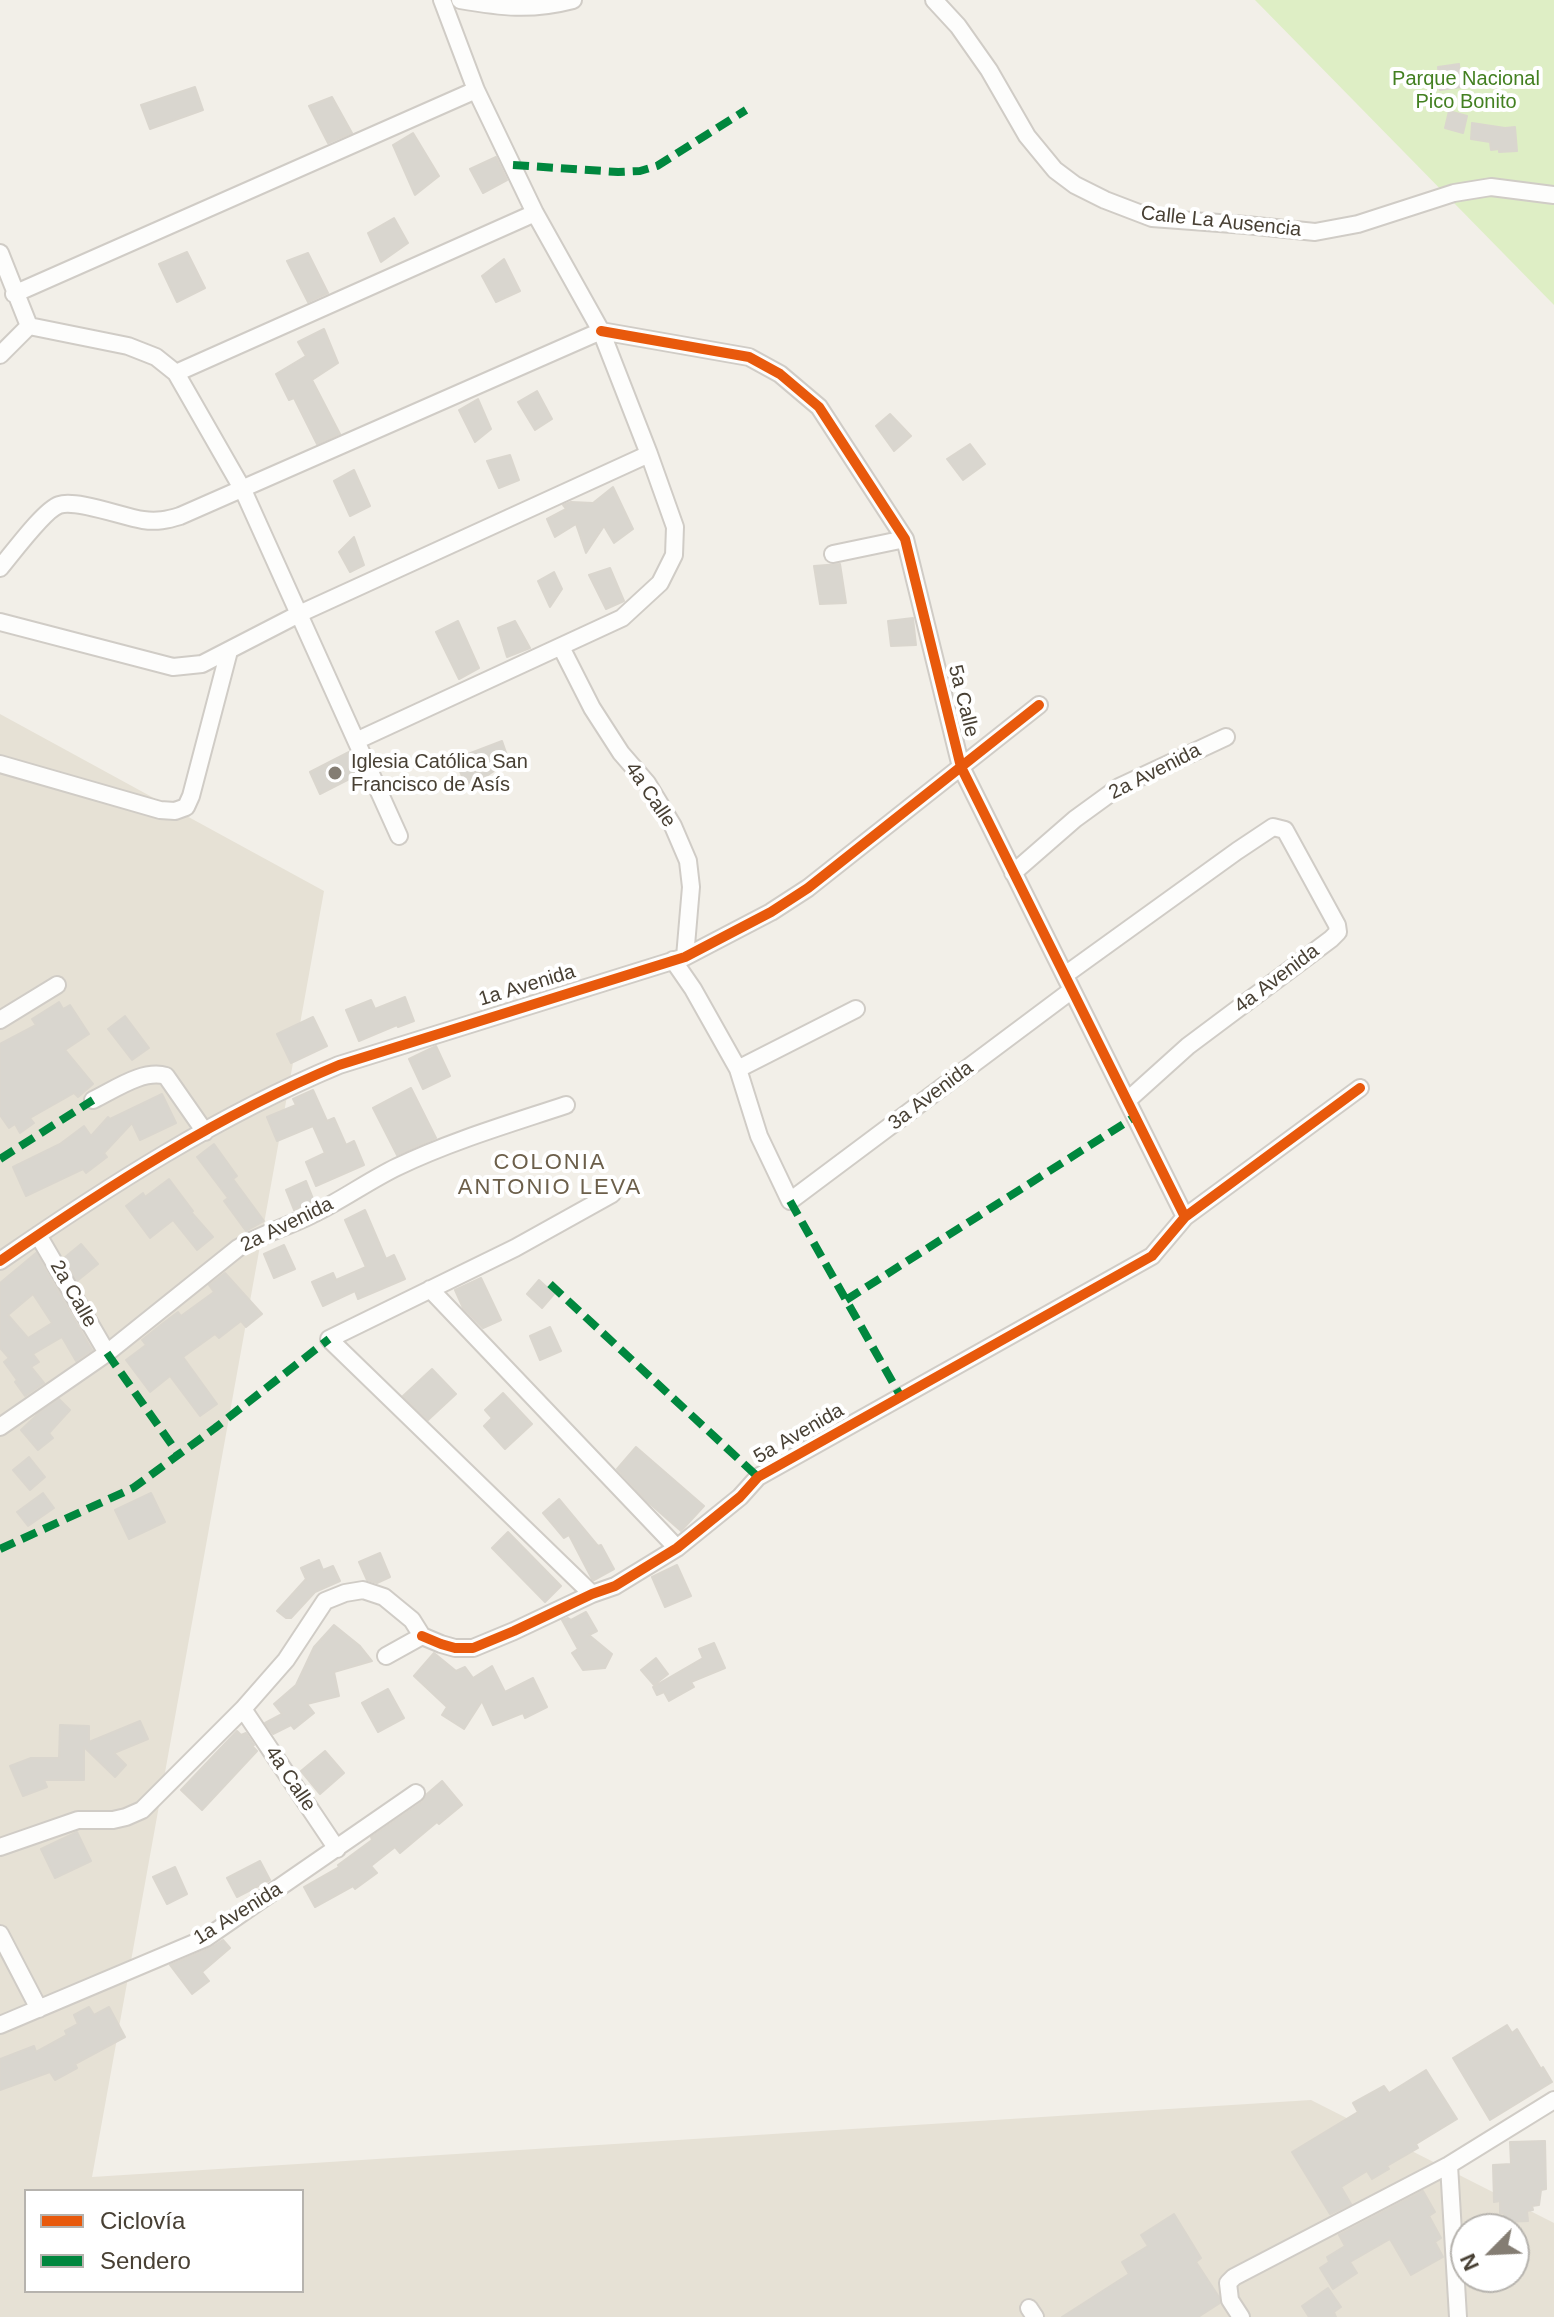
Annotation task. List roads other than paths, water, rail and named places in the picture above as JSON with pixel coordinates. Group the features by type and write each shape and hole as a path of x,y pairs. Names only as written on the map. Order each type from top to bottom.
{"street":[{"path":"358,740 622,618 660,583 674,555 675,527 601,331 535,213 476,90 442,0"},
{"path":"460,0 505,8 546,7 573,0"},
{"name":"Calle La Ausencia","path":"934,0 958,26 989,70 1027,136 1055,170 1075,185 1127,210 1152,218 1315,232 1358,224 1454,193 1491,187 1554,195"},
{"path":"14,294 476,90"},
{"path":"176,373 535,213"},
{"path":"0,253 29,326"},
{"path":"29,326 128,346 156,357 176,373 243,490 399,836"},
{"path":"0,355 29,326"},
{"path":"0,568 47,513 59,504 143,520 161,521 180,516 601,331"},
{"name":"5a Calle","path":"601,331 749,357 780,374 819,407 905,539 961,767 1185,1217"},
{"path":"0,622 173,667 202,664 299,614 649,454"},
{"path":"833,554 905,539"},
{"name":"4a Calle","path":"561,647 592,708 621,753 647,783 673,826 688,861 691,887 679,959"},
{"path":"0,764 160,810 175,811 186,807 229,651"},
{"name":"1a Avenida","path":"0,1261 205,1132 316,1075 339,1065 679,959 771,912 808,888 1039,705"},
{"name":"2a Avenida","path":"1013,873 1075,819 1119,787 1226,737"},
{"name":"3a Avenida","path":"738,1069 759,1136 790,1201 1260,834 1273,827 1285,830"},
{"name":"4a Avenida","path":"1128,1100 1188,1046 1338,932 1285,830"},
{"path":"679,959 738,1069 856,1009"},
{"path":"0,1020 57,985"},
{"path":"93,1100 157,1073 166,1076 205,1132"},
{"name":"5a Avenida","path":"422,1636 455,1648 473,1648 615,1586 677,1548 740,1497 758,1477 1152,1256 1185,1217 1360,1088"},
{"name":"2a Avenida","path":"0,1427 107,1353 257,1236 307,1217 396,1167 463,1139 566,1105"},
{"path":"592,1594 329,1339 515,1248 612,1194"},
{"name":"2a Calle","path":"38,1235 107,1353"},
{"path":"430,1289 677,1548"},
{"path":"0,1847 78,1820 113,1820 142,1810 243,1709 286,1660 325,1601 363,1590 384,1597 412,1620 422,1636 386,1656"},
{"name":"4a Calle","path":"243,1709 337,1849"},
{"name":"1a Avenida","path":"0,2025 206,1938 416,1793"},
{"path":"0,1934 39,2009"},
{"path":"1241,2317 1230,2300 1228,2283 1234,2277 1449,2165 1554,2100"},
{"path":"1449,2165 1458,2317"}],"place":[{"name":"Iglesia Católica San Francisco de Asís","path":"335,773"}],"district":[{"name":"COLONIA ANTONIO LEVA","path":"550,1176"}],"park label":[{"name":"Parque Nacional Pico Bonito","path":"1466,90"}]}
